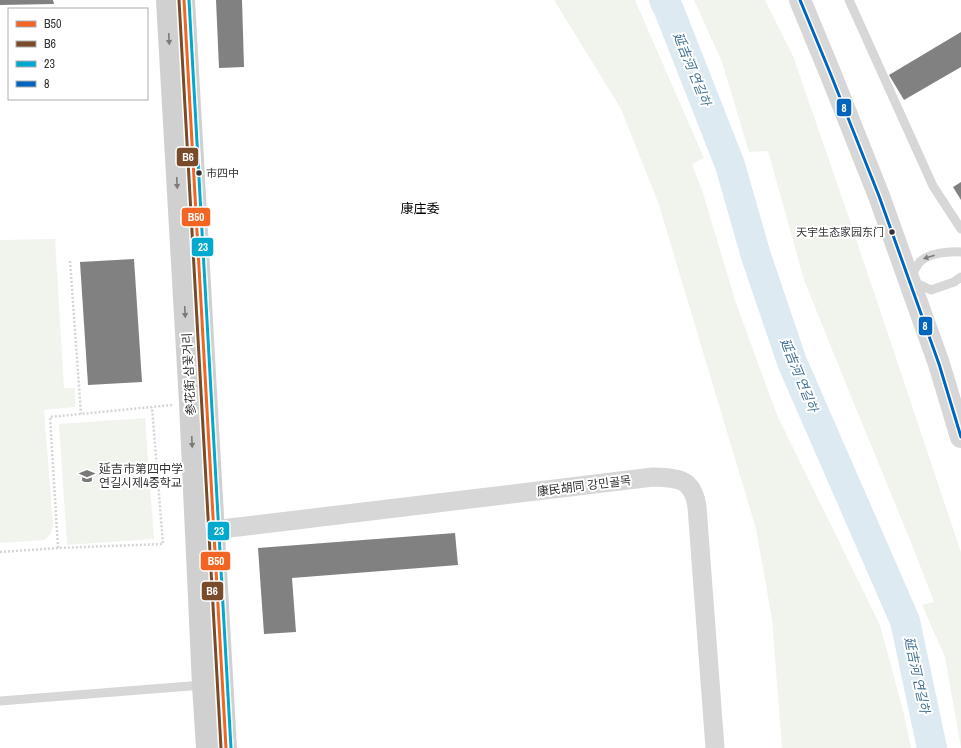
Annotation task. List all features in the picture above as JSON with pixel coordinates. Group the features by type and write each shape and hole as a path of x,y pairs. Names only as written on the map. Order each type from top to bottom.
{"main road":[{"name":"参花街 삼꽃거리","path":"167,0 190,403 207,748"},
{"name":"参花街 삼꽃거리","path":"184,0 226,748"}],"street":[{"path":"800,0 879,196 910,280 961,437"},
{"name":"康民胡同 강민골목","path":"213,530 653,478 671,478 681,480 691,488 696,496 714,748"}],"lane":[{"path":"849,0 933,186 961,229"},
{"path":"961,252 950,251 924,258 918,264 910,280 931,290 954,282 961,277"},
{"path":"0,705 0,701 203,685"}],"path":[{"path":"70,261 81,414"},
{"path":"58,548 50,417 190,403"},
{"path":"0,552 163,544 152,407"}],"shaded area":[{"path":"554,0 635,0 704,158 692,164 703,193 736,303 777,415 880,625 904,714 911,748 782,748 772,619 756,529 658,202 621,109"},
{"path":"694,0 765,0 793,56 961,552 961,748 945,657 922,605 934,602 804,280 768,151 749,152 722,62"},
{"path":"55,239 64,388 75,388 75,407 44,410 53,524 50,535 45,540 0,543 0,240"},
{"path":"145,418 154,539 67,545 59,424"}],"building":[{"path":"0,0 53,0 54,4 0,5"},
{"path":"216,0 242,0 244,67 219,68"},
{"path":"961,32 961,67 904,100 889,75"},
{"path":"961,182 961,200 953,187"},
{"path":"134,259 142,382 88,385 80,262"},
{"path":"455,533 458,565 292,578 296,632 264,634 258,548"}],"waterway":[{"name":"延吉河 연길하","path":"664,0 730,165 756,256 792,362 905,621 932,748"}],"transit line":[{"name":"B6","path":"179,0 221,748"},
{"name":"B50","path":"184,0 226,748"},
{"name":"23","path":"189,0 231,748"},
{"name":"8","path":"800,0 879,196 939,364 961,437"}],"place":[{"name":"市四中","path":"199,173"},
{"name":"天宇生态家园东门","path":"892,232"},
{"name":"延吉市第四中学 연길시제4중학교","path":"87,476"}],"district":[{"name":"康庄委","path":"420,208"}]}
